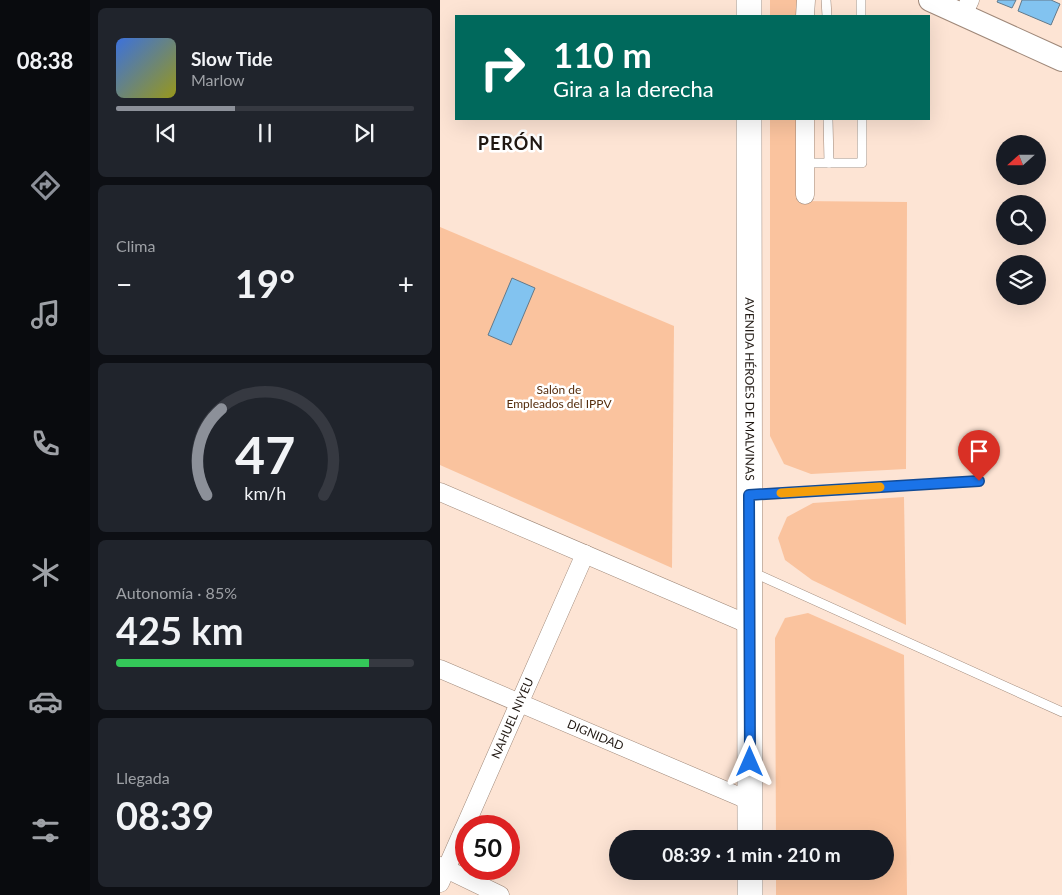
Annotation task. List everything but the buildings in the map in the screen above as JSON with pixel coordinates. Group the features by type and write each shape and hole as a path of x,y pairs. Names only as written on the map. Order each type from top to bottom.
{"main road":[{"path":"748,0 749,15"},
{"name":"AVENIDA HÉROES DE MALVINAS","path":"749,120 750,830"},
{"path":"750,880 750,895"}],"street":[{"path":"806,0 806,15"},
{"path":"930,0 967,8 1062,60"},
{"path":"805,120 805,195"},
{"path":"440,492 750,625"},
{"name":"NAHUEL NIYEU","path":"442,873 520,703 585,554"},
{"name":"DIGNIDAD","path":"440,669 750,801"},
{"path":"442,873 500,895"}],"lane":[{"path":"826,0 827,15"},
{"path":"861,0 861,15"},
{"path":"828,120 828,163"},
{"path":"805,163 862,163 862,120"},
{"path":"749,495 979,481"},
{"path":"749,571 1062,712"}],"green space":[{"path":"770,0 797,0 797,15 770,15"},
{"path":"770,120 797,120 797,201 907,202 906,469 811,474 784,464 770,436"},
{"name":"Salón de Empleados del IPPV","path":"440,227 674,326 672,568 440,465"},
{"path":"904,497 906,625 812,580 785,560 778,538 787,517 813,503"},
{"path":"808,613 904,655 907,895 776,895 776,880 894,880 894,830 776,830 775,638 785,618"}],"slow traffic":[{"path":"781,493 880,487"}],"district":[{"name":"PERÓN","path":"511,144"}],"route":[{"path":"750,762 749,495 979,481"}]}
